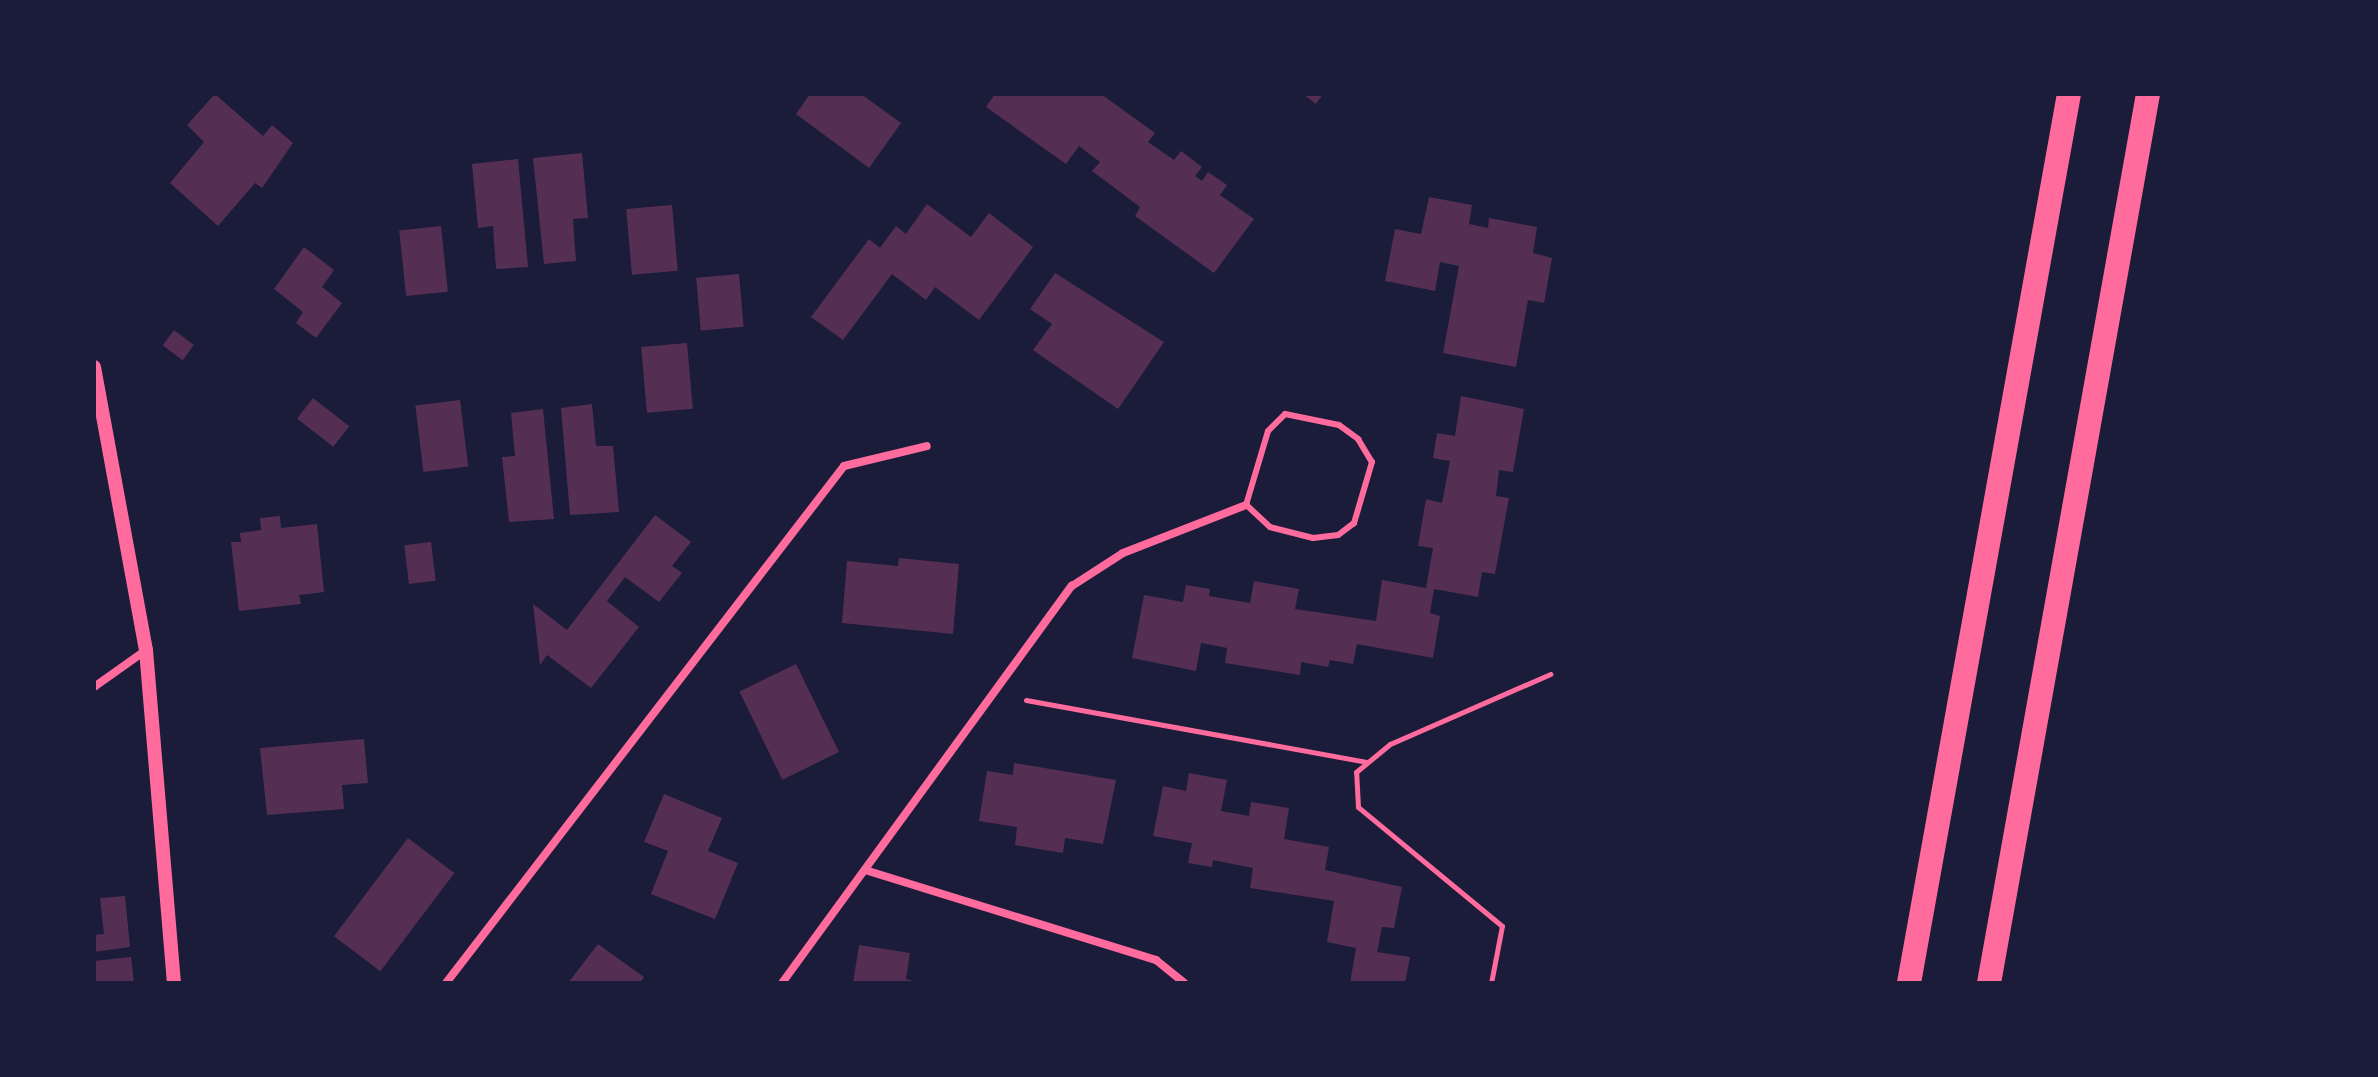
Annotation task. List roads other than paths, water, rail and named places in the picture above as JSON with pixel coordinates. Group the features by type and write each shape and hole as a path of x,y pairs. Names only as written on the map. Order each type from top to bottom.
{"highway":[{"path":"1909,983 2069,94"},
{"path":"1989,983 2148,94"}],"street":[{"path":"94,367 146,650 174,983"},
{"path":"446,983 844,466 927,446"},
{"path":"782,983 1072,586 1123,553 1246,505"},
{"path":"94,687 146,650"},
{"path":"865,870 1156,960 1184,983"}],"lane":[{"path":"1285,414 1339,425 1358,439 1372,462 1354,523 1338,535 1313,538 1270,527 1246,505 1268,431 1285,414"}]}
